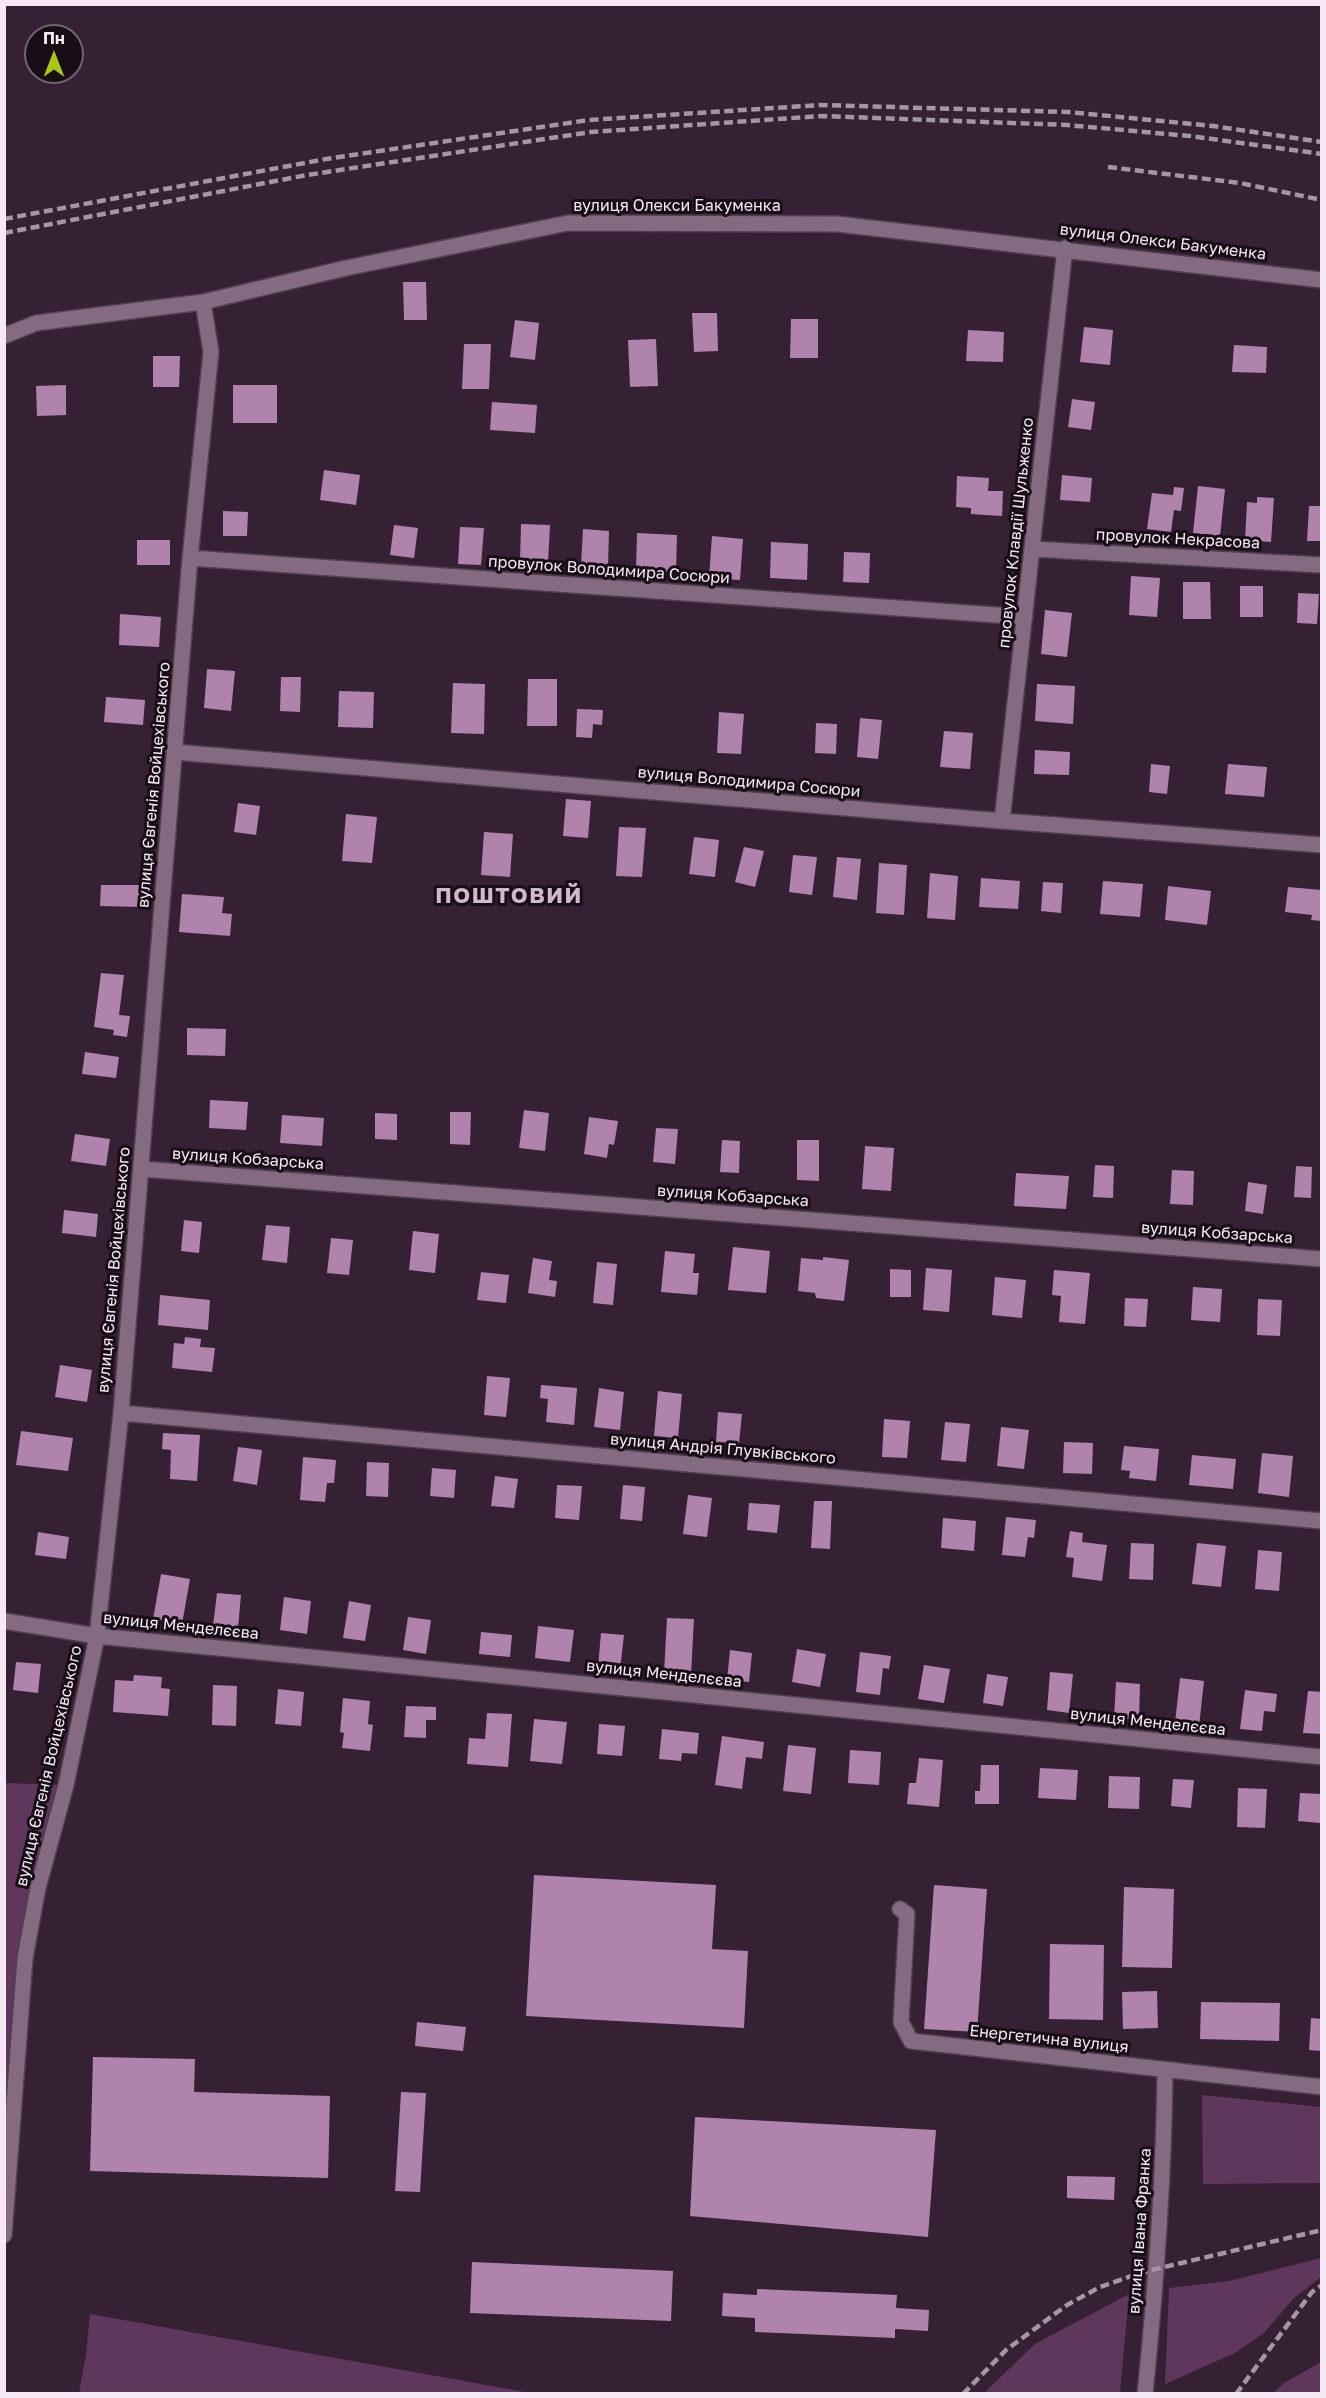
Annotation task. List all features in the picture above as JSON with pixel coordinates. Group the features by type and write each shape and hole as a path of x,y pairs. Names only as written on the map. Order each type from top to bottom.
{"street":[{"name":"вулиця Олекси Бакуменка","path":"4,336 36,324 203,302 346,268 568,223 837,224 1065,248 1322,280"},
{"name":"провулок Клавдії Шульженко","path":"1002,821 1065,248"},
{"name":"вулиця Євгенія Войцехівського","path":"4,2235 25,1958 38,1888 66,1785 98,1636 121,1413 190,558 211,352 203,302"},
{"name":"провулок Некрасова","path":"1032,549 1322,565"},
{"name":"провулок Володимира Сосюри","path":"190,558 1024,617"},
{"name":"вулиця Володимира Сосюри","path":"174,752 1002,821 1322,845"},
{"name":"вулиця Кобзарська","path":"141,1169 1322,1259"},
{"name":"вулиця Андрія Глувківського","path":"121,1413 1322,1521"},
{"name":"вулиця Менделєєва","path":"4,1621 98,1636 1322,1757"},
{"name":"Енергетична вулиця","path":"900,1909 908,1914 901,2022 910,2041 1322,2087"},
{"name":"вулиця Івана Франка","path":"1145,2394 1158,2268 1164,2167 1166,2070"}],"shaded area":[{"path":"5,1783 66,1785 38,1888 5,2234"},
{"path":"1202,2095 1321,2107 1321,2183 1203,2184"},
{"path":"1321,2258 1321,2277 1293,2299 1264,2333 1235,2353 1165,2384 1169,2288 1229,2281"},
{"path":"1129,2294 1120,2393 984,2393 1035,2344"},
{"path":"90,2314 531,2393 79,2393"},
{"path":"1321,2362 1321,2393 1273,2393 1284,2383"}],"building":[{"path":"403,282 426,282 427,320 404,320"},
{"path":"692,313 717,313 718,351 694,352"},
{"path":"791,319 818,319 818,358 790,358"},
{"path":"515,320 539,323 535,360 510,357"},
{"path":"1084,327 1113,330 1110,365 1080,362"},
{"path":"968,330 1004,332 1003,362 966,361"},
{"path":"656,339 658,386 630,387 628,340"},
{"path":"464,344 491,344 489,389 462,389"},
{"path":"1234,345 1267,347 1266,373 1232,372"},
{"path":"153,356 180,356 179,387 153,387"},
{"path":"66,385 66,415 37,416 36,386"},
{"path":"233,385 277,385 277,423 233,423"},
{"path":"1072,399 1095,402 1091,430 1068,427"},
{"path":"492,402 537,405 535,433 490,430"},
{"path":"324,470 360,475 356,505 320,500"},
{"path":"1062,475 1092,478 1090,502 1060,500"},
{"path":"957,476 989,478 988,491 1003,491 1002,516 971,514 971,508 956,507"},
{"path":"1198,486 1225,489 1220,536 1193,533"},
{"path":"1174,487 1184,488 1181,511 1174,510 1171,532 1147,529 1152,493 1173,495"},
{"path":"1257,497 1274,498 1271,542 1245,540 1247,502 1257,503"},
{"path":"1309,506 1322,506 1322,541 1307,541"},
{"path":"223,511 248,512 247,536 223,536"},
{"path":"521,524 550,525 548,563 520,562"},
{"path":"394,525 418,528 414,558 390,555"},
{"path":"460,527 484,528 481,565 458,564"},
{"path":"583,529 609,531 608,566 581,565"},
{"path":"637,533 677,535 676,573 636,571"},
{"path":"712,536 743,539 740,580 709,578"},
{"path":"137,540 170,540 170,565 137,565"},
{"path":"771,542 808,544 807,580 770,578"},
{"path":"844,552 870,553 869,583 843,582"},
{"path":"1131,576 1160,578 1157,617 1129,615"},
{"path":"1183,582 1210,582 1211,619 1183,619"},
{"path":"1240,586 1263,586 1263,617 1240,617"},
{"path":"1298,593 1319,594 1317,624 1297,623"},
{"path":"1045,610 1072,613 1067,657 1041,654"},
{"path":"120,614 161,617 159,647 119,645"},
{"path":"207,669 235,671 231,711 204,708"},
{"path":"281,677 301,677 300,712 280,711"},
{"path":"528,679 557,679 557,726 527,726"},
{"path":"453,683 485,684 484,734 451,733"},
{"path":"1037,684 1075,686 1073,724 1035,721"},
{"path":"339,691 374,692 373,728 338,727"},
{"path":"106,697 145,700 143,725 104,722"},
{"path":"577,709 603,710 602,725 593,724 592,738 576,737"},
{"path":"719,712 744,714 741,754 717,753"},
{"path":"860,718 882,720 878,759 857,757"},
{"path":"816,723 837,724 836,754 815,753"},
{"path":"944,731 973,733 970,769 940,767"},
{"path":"1035,750 1070,752 1069,775 1034,774"},
{"path":"1151,764 1170,766 1167,794 1149,792"},
{"path":"1228,764 1267,767 1264,797 1225,794"},
{"path":"566,799 591,801 588,838 563,836"},
{"path":"238,803 260,806 256,835 234,832"},
{"path":"346,814 377,817 372,863 342,861"},
{"path":"619,827 646,828 642,877 616,876"},
{"path":"484,832 513,834 510,877 481,875"},
{"path":"694,837 719,840 715,877 689,874"},
{"path":"744,847 764,851 755,887 735,882"},
{"path":"793,855 817,857 812,895 789,892"},
{"path":"837,857 861,859 857,900 833,897"},
{"path":"879,863 907,865 904,915 876,913"},
{"path":"930,873 958,876 955,920 927,918"},
{"path":"981,878 1020,881 1018,909 979,907"},
{"path":"1103,881 1143,884 1140,917 1100,914"},
{"path":"1043,882 1063,883 1061,913 1041,911"},
{"path":"101,885 143,885 142,907 100,906"},
{"path":"1168,886 1211,891 1207,925 1165,920"},
{"path":"1288,887 1322,890 1322,921 1311,920 1312,915 1285,912"},
{"path":"182,894 224,897 222,913 232,914 230,936 179,932"},
{"path":"101,973 124,975 119,1015 130,1016 127,1037 113,1035 114,1030 94,1027"},
{"path":"187,1028 226,1029 225,1056 187,1055"},
{"path":"85,1052 119,1057 116,1078 82,1074"},
{"path":"210,1100 248,1102 246,1130 209,1128"},
{"path":"524,1110 549,1113 545,1151 519,1148"},
{"path":"450,1112 471,1112 470,1145 450,1144"},
{"path":"375,1113 397,1114 397,1140 375,1139"},
{"path":"282,1115 324,1118 322,1146 280,1143"},
{"path":"589,1117 618,1121 614,1145 609,1144 607,1158 584,1154"},
{"path":"656,1128 678,1129 675,1164 653,1162"},
{"path":"75,1134 110,1139 106,1166 71,1161"},
{"path":"722,1140 740,1141 739,1173 720,1172"},
{"path":"797,1140 819,1140 819,1181 797,1180"},
{"path":"865,1146 894,1148 891,1191 862,1189"},
{"path":"1095,1165 1114,1166 1113,1198 1093,1197"},
{"path":"1296,1166 1312,1167 1311,1198 1294,1197"},
{"path":"1172,1170 1194,1171 1193,1205 1170,1204"},
{"path":"1016,1173 1069,1176 1066,1209 1014,1206"},
{"path":"1248,1182 1267,1185 1263,1214 1245,1211"},
{"path":"64,1210 98,1214 96,1237 62,1233"},
{"path":"184,1220 202,1222 199,1253 181,1251"},
{"path":"266,1225 290,1227 287,1263 262,1260"},
{"path":"413,1231 439,1234 435,1273 409,1270"},
{"path":"331,1238 353,1240 349,1275 327,1273"},
{"path":"733,1247 770,1251 766,1293 728,1290"},
{"path":"665,1251 695,1254 693,1273 699,1273 697,1295 661,1292"},
{"path":"823,1257 849,1260 844,1301 816,1298 815,1293 798,1291 801,1258 823,1260"},
{"path":"533,1258 552,1261 549,1280 557,1281 555,1297 528,1293"},
{"path":"597,1262 617,1264 613,1305 593,1303"},
{"path":"926,1268 952,1270 949,1312 923,1310"},
{"path":"890,1269 911,1270 911,1297 890,1297"},
{"path":"1054,1270 1090,1273 1085,1324 1059,1322 1061,1296 1052,1295"},
{"path":"481,1272 509,1275 506,1303 477,1300"},
{"path":"995,1277 1026,1280 1022,1318 992,1315"},
{"path":"1193,1287 1222,1289 1220,1322 1191,1320"},
{"path":"160,1295 210,1300 208,1330 158,1325"},
{"path":"1125,1298 1148,1299 1146,1327 1124,1326"},
{"path":"1258,1299 1282,1300 1280,1336 1257,1335"},
{"path":"185,1337 201,1339 200,1347 215,1348 212,1372 172,1368 174,1343 184,1344"},
{"path":"60,1365 92,1370 87,1402 55,1397"},
{"path":"487,1376 510,1378 506,1417 484,1415"},
{"path":"541,1385 577,1388 574,1425 546,1422 548,1399 540,1398"},
{"path":"599,1388 624,1392 620,1430 594,1427"},
{"path":"658,1391 682,1394 678,1438 654,1436"},
{"path":"718,1412 742,1414 739,1443 716,1442"},
{"path":"884,1419 910,1421 907,1458 882,1457"},
{"path":"945,1422 970,1424 966,1462 941,1460"},
{"path":"1001,1427 1029,1430 1024,1469 997,1466"},
{"path":"21,1431 73,1438 68,1471 16,1465"},
{"path":"163,1433 200,1435 197,1481 170,1479 171,1450 162,1449"},
{"path":"1064,1442 1093,1443 1092,1474 1063,1473"},
{"path":"1124,1446 1159,1449 1156,1481 1129,1478 1130,1471 1121,1470"},
{"path":"238,1447 262,1450 257,1485 233,1481"},
{"path":"1262,1453 1293,1456 1289,1497 1258,1493"},
{"path":"1192,1455 1236,1459 1233,1489 1189,1485"},
{"path":"303,1457 336,1460 334,1483 327,1483 325,1502 300,1500"},
{"path":"367,1462 389,1463 388,1497 366,1496"},
{"path":"432,1468 456,1470 454,1498 430,1496"},
{"path":"495,1476 518,1479 514,1508 491,1506"},
{"path":"557,1485 582,1486 579,1520 555,1518"},
{"path":"623,1485 645,1487 642,1521 620,1519"},
{"path":"688,1495 712,1498 707,1537 683,1534"},
{"path":"814,1501 832,1501 830,1549 811,1548"},
{"path":"749,1503 780,1505 777,1533 747,1530"},
{"path":"1006,1517 1036,1520 1034,1538 1028,1537 1025,1557 1002,1555"},
{"path":"943,1518 976,1521 974,1551 941,1548"},
{"path":"1070,1531 1083,1533 1082,1542 1107,1545 1102,1581 1072,1577 1074,1558 1066,1557"},
{"path":"38,1532 69,1537 66,1559 35,1555"},
{"path":"1131,1543 1154,1544 1153,1580 1129,1579"},
{"path":"1197,1543 1226,1546 1221,1587 1192,1584"},
{"path":"1258,1550 1282,1552 1279,1591 1255,1589"},
{"path":"161,1574 190,1579 182,1624 153,1619"},
{"path":"217,1593 241,1595 238,1628 213,1626"},
{"path":"284,1597 311,1601 307,1634 280,1630"},
{"path":"349,1601 371,1605 365,1641 343,1638"},
{"path":"408,1617 431,1620 426,1654 403,1650"},
{"path":"667,1618 694,1619 691,1675 664,1673"},
{"path":"538,1626 574,1630 570,1662 535,1658"},
{"path":"481,1632 512,1635 510,1657 479,1654"},
{"path":"601,1633 624,1635 620,1670 598,1667"},
{"path":"797,1649 826,1654 820,1687 792,1682"},
{"path":"730,1650 752,1653 749,1682 727,1680"},
{"path":"860,1652 891,1656 889,1669 883,1668 880,1695 856,1692"},
{"path":"16,1662 41,1664 38,1693 13,1690"},
{"path":"924,1665 950,1669 944,1703 918,1699"},
{"path":"1050,1672 1073,1674 1069,1713 1047,1710"},
{"path":"987,1674 1008,1677 1003,1706 983,1703"},
{"path":"134,1675 162,1677 161,1688 170,1689 168,1716 113,1712 115,1680 133,1681"},
{"path":"1180,1678 1204,1681 1199,1726 1175,1723"},
{"path":"1116,1682 1140,1684 1139,1720 1114,1718"},
{"path":"213,1685 237,1686 236,1726 212,1725"},
{"path":"278,1689 304,1692 301,1726 275,1724"},
{"path":"1245,1690 1277,1694 1275,1712 1264,1711 1262,1731 1240,1729"},
{"path":"1308,1691 1322,1692 1322,1734 1303,1733"},
{"path":"343,1698 370,1701 368,1724 373,1725 370,1751 342,1748 344,1733 340,1732"},
{"path":"406,1706 436,1707 436,1720 426,1720 426,1738 404,1737"},
{"path":"487,1713 512,1714 508,1767 467,1764 469,1738 485,1739"},
{"path":"534,1719 567,1722 562,1764 530,1761"},
{"path":"599,1724 625,1726 622,1756 597,1754"},
{"path":"662,1729 699,1733 697,1754 682,1753 681,1761 659,1759"},
{"path":"722,1736 764,1742 762,1759 746,1757 742,1789 715,1785"},
{"path":"788,1745 816,1748 811,1794 783,1791"},
{"path":"850,1750 881,1752 879,1785 848,1783"},
{"path":"919,1758 943,1760 939,1807 907,1804 909,1783 916,1783"},
{"path":"981,1765 999,1765 999,1804 975,1804 975,1791 980,1791"},
{"path":"1040,1768 1078,1770 1076,1800 1038,1798"},
{"path":"1109,1776 1140,1777 1139,1809 1108,1808"},
{"path":"1173,1779 1194,1780 1191,1808 1171,1806"},
{"path":"1238,1788 1267,1789 1265,1828 1237,1827"},
{"path":"1300,1793 1322,1794 1320,1823 1298,1821"},
{"path":"534,1875 716,1885 712,1949 748,1951 744,2028 526,2016"},
{"path":"934,1885 987,1889 977,2032 924,2029"},
{"path":"1124,1887 1174,1889 1172,1968 1122,1967"},
{"path":"1050,1944 1104,1945 1103,2020 1049,2019"},
{"path":"1157,1991 1158,2028 1123,2029 1122,1992"},
{"path":"1201,2002 1280,2003 1279,2041 1200,2039"},
{"path":"1311,2018 1322,2019 1322,2051 1309,2050"},
{"path":"417,2022 466,2027 463,2051 415,2046"},
{"path":"93,2057 195,2059 194,2092 330,2096 328,2178 90,2171"},
{"path":"401,2092 426,2093 420,2192 395,2191"},
{"path":"695,2117 936,2130 928,2237 690,2216"},
{"path":"1067,2176 1115,2177 1114,2200 1067,2198"},
{"path":"472,2262 673,2271 671,2321 470,2313"},
{"path":"757,2289 897,2295 896,2308 929,2310 928,2331 895,2329 895,2338 755,2332 755,2318 722,2316 723,2293 757,2295"}],"railway":[{"path":"4,219 326,159 589,120 820,105 1068,112 1213,126 1322,142"},
{"path":"4,233 307,175 591,132 822,116 1067,125 1190,136 1322,154"},
{"path":"1108,167 1240,183 1322,200"},
{"path":"963,2394 1006,2350 1067,2305 1100,2287 1143,2272 1322,2230"},
{"path":"1236,2394 1312,2292 1322,2285"}],"district":[{"name":"ПОШТОВИЙ","path":"509,896"}]}
